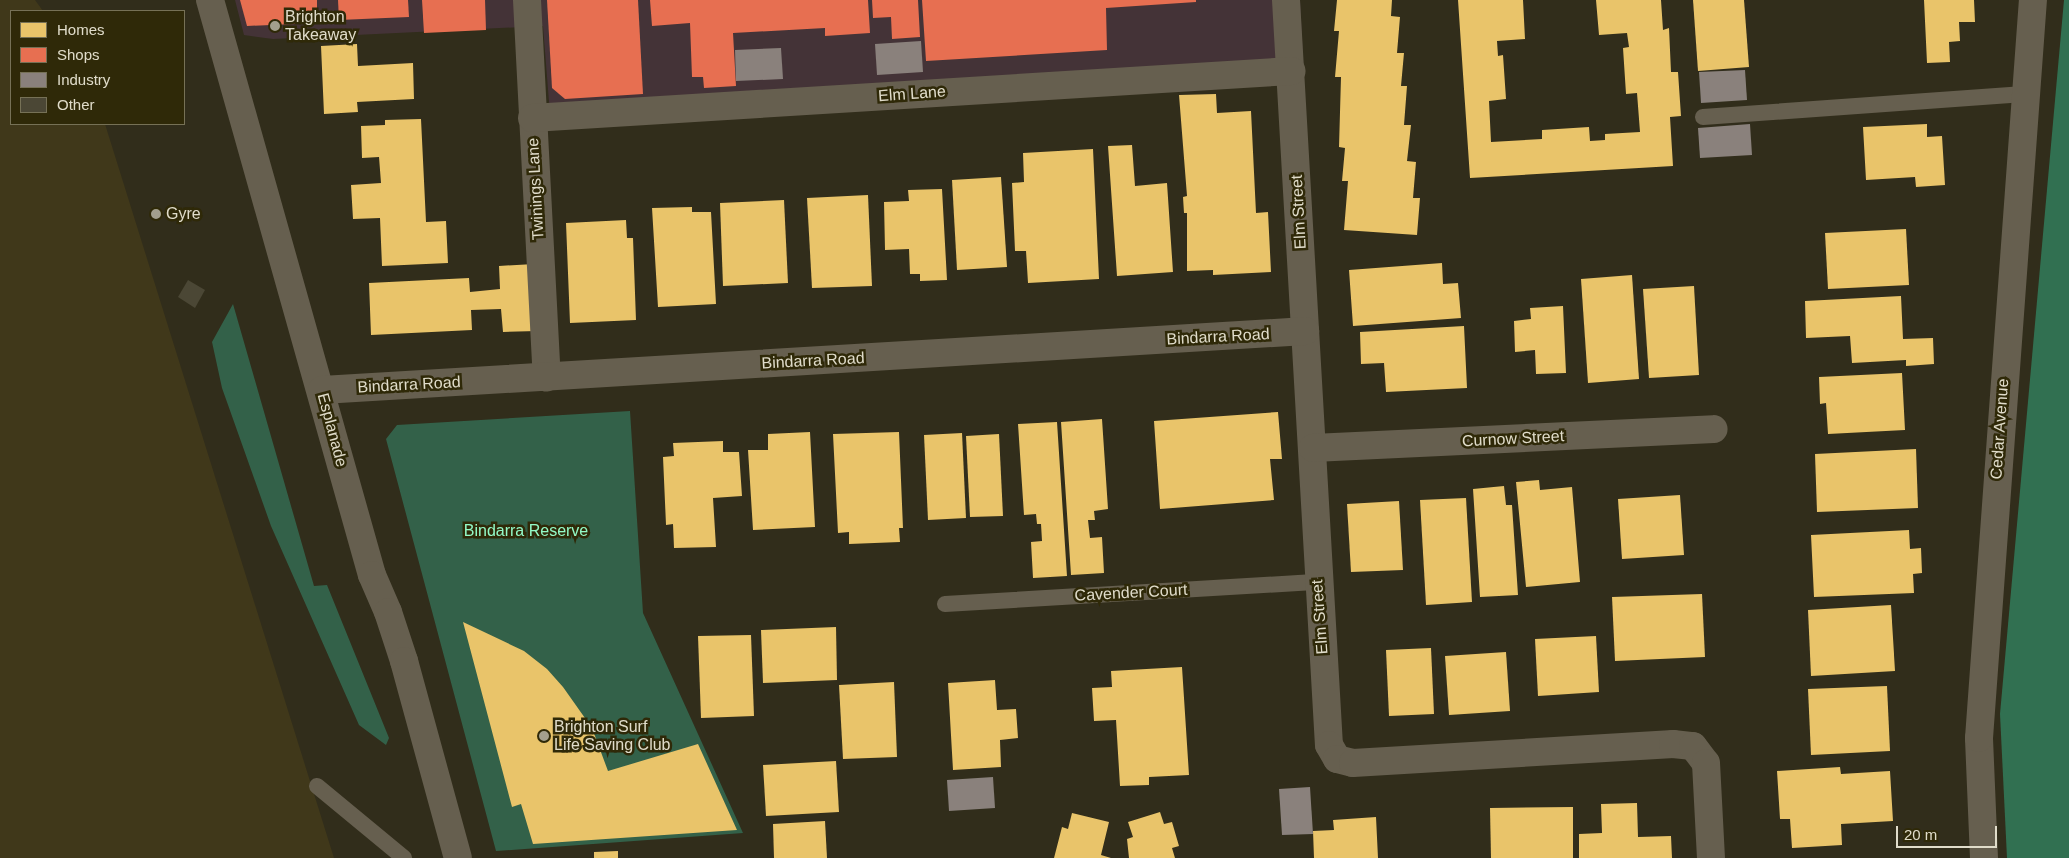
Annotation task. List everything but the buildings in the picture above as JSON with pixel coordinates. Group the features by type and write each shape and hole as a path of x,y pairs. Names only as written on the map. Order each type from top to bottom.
{"street":[{"name":"Esplanade","path":"210,0 322,390 372,575 388,612 404,661 458,858"},
{"name":"Twinings Lane","path":"527,0 547,378"},
{"name":"Elm Street","path":"1286,0 1292,71 1313,448 1318,582 1329,745 1337,759 1353,763 1673,744 1693,746 1706,763 1711,858"},
{"name":"Cedar Avenue","path":"1984,858 1979,738 2024,94 2033,0"},
{"name":"Elm Lane","path":"532,118 1292,71"},
{"name":"Bindarra Road","path":"322,390 547,378 1305,331"},
{"name":"Curnow Street","path":"1313,448 1714,429"}],"lane":[{"path":"1703,117 2024,94"},
{"name":"Cavender Court","path":"945,604 1318,582"},
{"path":"317,786 404,858"}],"shaded area":[{"path":"235,0 1300,0 1304,78 551,127 543,26 273,39 244,35"}],"green space":[{"path":"2064,0 2069,0 2069,858 2007,858 2000,714"},
{"path":"233,304 314,586 327,585 389,738 386,745 359,725 271,526 222,388 212,342"},
{"name":"Bindarra Reserve","path":"630,411 643,613 743,833 496,851 386,439 397,425"}],"sand":[{"path":"0,0 35,0 42,10 10,10 10,125 105,125 334,858 0,858"}],"place":[{"name":"Brighton Takeaway","path":"275,26"},
{"name":"Gyre","path":"156,214"},
{"name":"Brighton Surf Life Saving Club","path":"544,736"}]}
